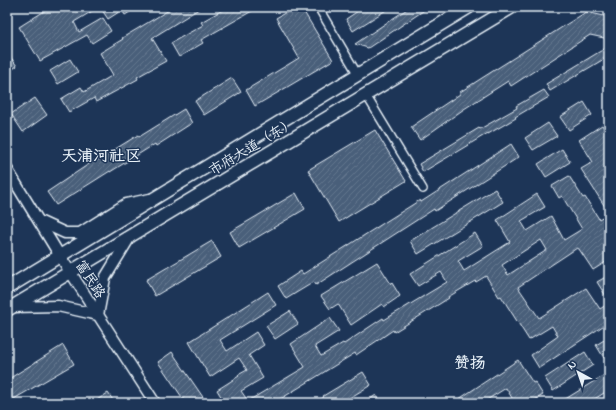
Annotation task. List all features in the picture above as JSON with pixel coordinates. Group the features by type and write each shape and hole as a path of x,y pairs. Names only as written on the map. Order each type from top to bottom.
{"main road":[{"name":"市府大道（东）","path":"7,288 469,7"},
{"name":"市府大道（东）","path":"10,309 512,7"}],"street":[{"path":"318,7 358,75"},
{"path":"366,95 423,189"},
{"name":"富民路","path":"7,169 70,272 155,403"},
{"path":"39,221 65,233 80,233 126,204 154,198"},
{"path":"10,309 58,306 98,315 105,278 130,237"}],"building":[{"path":"51,7 99,7 74,22 79,32 103,18 111,31 92,43 87,35 40,61 19,27"},
{"path":"100,7 138,7 125,15 122,10 108,19"},
{"path":"174,7 202,7 152,38 166,61 137,77 138,79 96,102 94,98 69,112 61,99 81,87 84,92 113,75 100,53"},
{"path":"228,7 259,7 201,40 203,43 179,57 171,43 203,25 201,22"},
{"path":"295,7 301,7 333,60 255,106 246,90 299,58 276,18"},
{"path":"364,7 391,7 353,31 346,19"},
{"path":"410,7 429,7 368,48 355,44"},
{"path":"586,12 609,17 609,39 590,35 511,86 508,81 464,109 420,140 411,127 460,94 460,92"},
{"path":"609,46 609,56 550,91 546,84"},
{"path":"7,52 17,66 7,73"},
{"path":"70,59 78,72 58,84 50,71"},
{"path":"232,78 241,92 204,115 195,101"},
{"path":"544,90 549,97 423,172 419,164 479,128 480,129 517,108 516,106"},
{"path":"35,98 47,115 23,132 11,114"},
{"path":"584,102 592,115 569,130 560,117"},
{"path":"184,109 192,123 156,146 155,144 56,205 47,192 95,160 96,161 138,135 139,137"},
{"path":"548,123 557,136 533,150 525,138"},
{"path":"602,125 609,135 609,213 581,169 593,162 579,140"},
{"path":"375,130 406,181 339,222 308,170"},
{"path":"511,144 519,157 435,211 434,209 316,285 314,282 286,299 278,286 301,271 303,274 420,200 421,202"},
{"path":"562,149 570,162 546,177 538,164"},
{"path":"569,176 599,219 609,213 609,260 593,270 577,248 518,287 539,318 586,288 600,309 606,305 609,309 609,322 539,368 531,355 558,336 552,326 529,340 501,296 499,297 486,276 448,297 449,298 394,332 393,330 356,355 355,353 274,403 225,403 217,390 247,370 239,358 210,377 189,342 268,292 276,305 220,340 227,351 256,332 264,345 249,355 263,378 241,391 248,401 305,367 291,344 330,318 339,331 315,346 321,356 343,343 344,344 383,318 384,320 447,282 441,272 418,286 410,274 475,233 483,246 458,261 464,271 510,242 497,220 537,194 545,207 521,221 527,231 551,216 564,240 582,229 562,196 559,198 552,186","holes":["541,240 547,250 508,275 502,265"]},
{"path":"495,189 503,202 418,254 410,241"},
{"path":"296,193 305,209 239,248 230,232"},
{"path":"212,241 221,257 155,296 146,280"},
{"path":"377,262 400,296 384,307 382,304 351,325 338,304 330,309 321,296"},
{"path":"609,275 609,301 597,282"},
{"path":"290,311 298,324 275,339 266,326"},
{"path":"609,337 609,355 604,358 596,345"},
{"path":"63,345 74,364 7,403 7,380"},
{"path":"172,352 207,403 186,403 158,362"},
{"path":"585,352 593,365 553,391 545,378"},
{"path":"518,360 543,395 530,403 515,403 506,388 482,403 453,403"},
{"path":"363,372 371,385 341,403 315,403 324,397 323,396"},
{"path":"609,372 609,390 588,403 559,403"},
{"path":"108,393 115,403 92,403"},
{"path":"376,395 381,403 364,403"}],"district":[{"name":"天浦河社区","path":"101,155"},
{"name":"赞扬","path":"470,362"}]}
